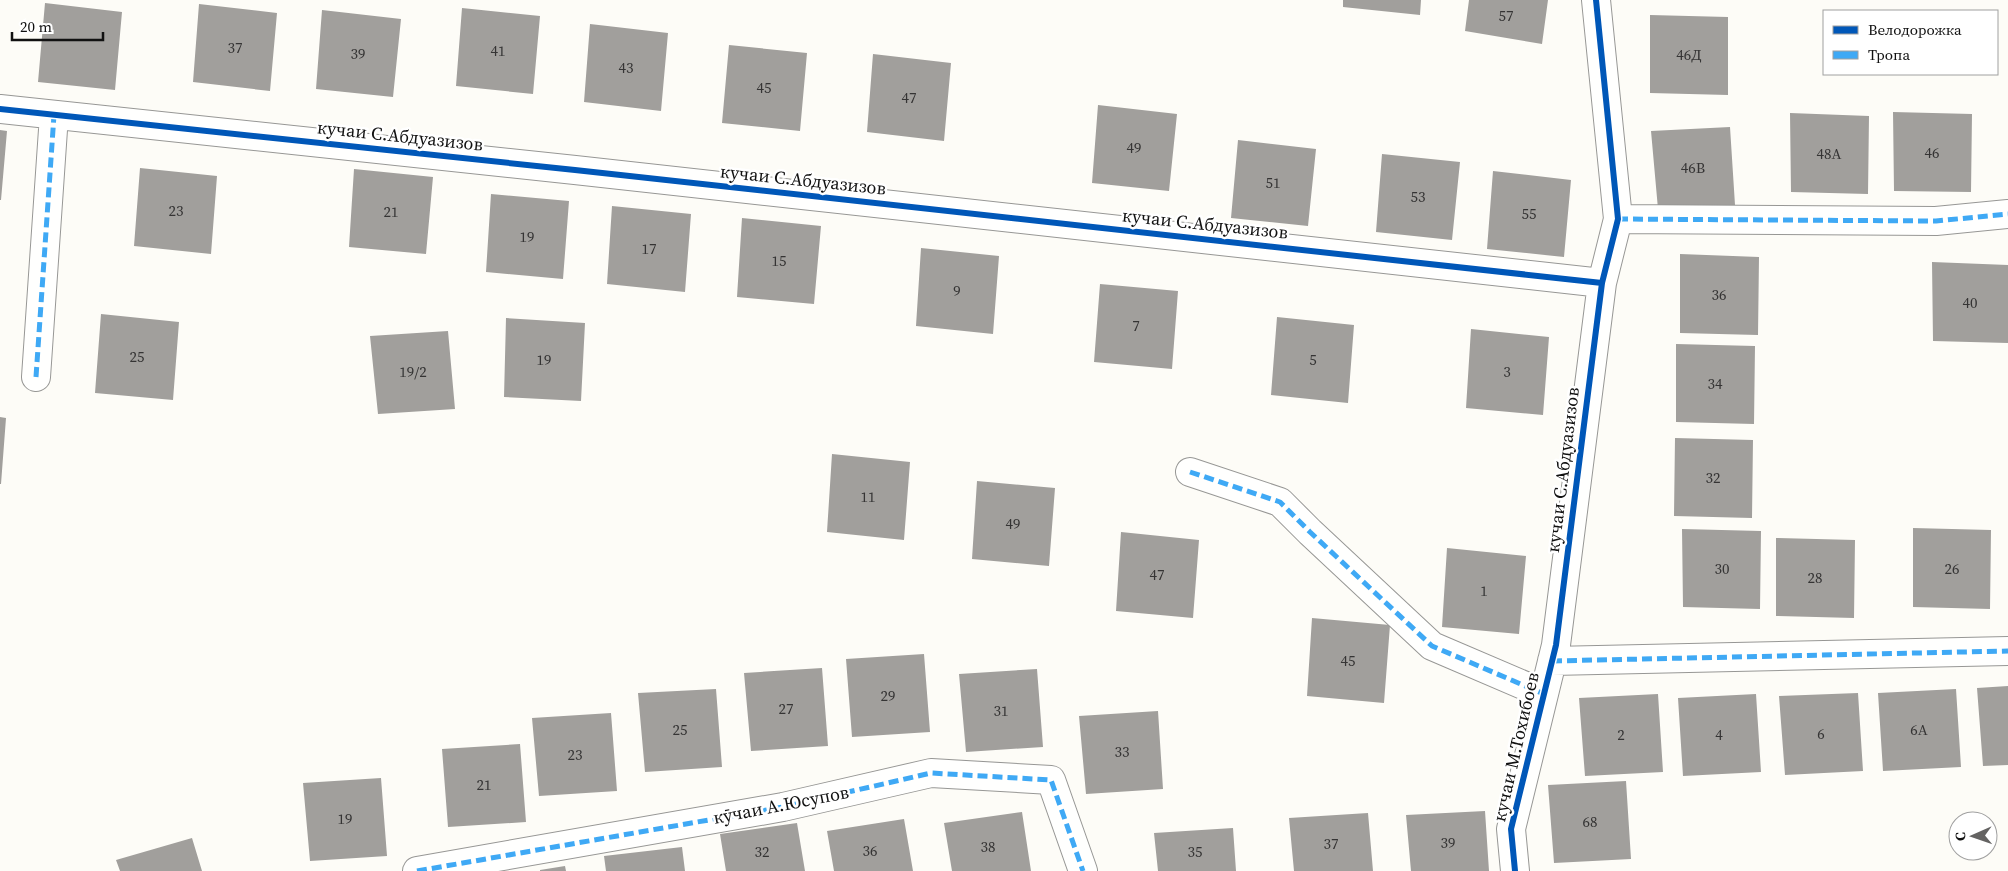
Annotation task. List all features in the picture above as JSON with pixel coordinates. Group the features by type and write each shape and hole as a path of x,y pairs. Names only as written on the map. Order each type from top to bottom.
{"street":[{"name":"кучаи С.Абдуазизов","path":"1552,661 1556,645 1602,283 1618,219 1596,0"},
{"name":"кучаи С.Абдуазизов","path":"0,109 1602,283"},
{"path":"36,377 54,115"},
{"path":"1618,219 1936,221 2008,214"},
{"path":"1190,472 1280,502 1432,646 1544,694"},
{"path":"1552,661 2008,651"},
{"name":"кучаи М.Тохибоев","path":"1515,871 1511,829 1552,661"},
{"name":"кӯчаи А.Юсупов","path":"417,871 783,807 931,773 1051,780 1083,871"}],"building":[{"path":"1343,0 1421,0 1420,15 1343,7"},
{"path":"1469,0 1548,0 1542,44 1465,31"},
{"path":"45,3 122,12 115,90 38,82"},
{"path":"199,4 277,13 270,91 193,82"},
{"path":"462,8 540,16 533,94 456,86"},
{"path":"322,10 401,19 393,97 316,89"},
{"path":"1650,15 1728,17 1728,95 1650,93"},
{"path":"590,24 668,33 661,111 584,102"},
{"path":"729,45 807,53 800,131 722,123"},
{"path":"873,54 951,63 944,141 867,132"},
{"path":"1098,105 1177,114 1169,191 1092,183"},
{"path":"1893,112 1972,114 1971,192 1894,191"},
{"path":"1790,113 1869,116 1868,194 1791,192"},
{"path":"1730,127 1735,205 1658,209 1651,131"},
{"path":"0,130 7,131 1,200 0,200"},
{"path":"1238,140 1316,149 1308,226 1231,218"},
{"path":"1382,154 1460,162 1452,240 1376,232"},
{"path":"140,168 217,176 211,254 134,246"},
{"path":"354,169 433,177 426,254 349,247"},
{"path":"1493,171 1571,180 1564,257 1487,249"},
{"path":"491,194 569,201 563,279 486,272"},
{"path":"612,206 691,214 685,292 607,284"},
{"path":"742,218 821,226 814,304 737,297"},
{"path":"921,248 999,256 993,334 916,326"},
{"path":"1680,254 1759,257 1758,335 1680,333"},
{"path":"1932,262 2008,265 2008,343 1933,341"},
{"path":"1100,284 1178,291 1172,369 1094,362"},
{"path":"101,314 179,322 173,400 95,393"},
{"path":"1277,317 1354,325 1348,403 1271,395"},
{"path":"506,318 585,323 581,401 504,397"},
{"path":"1471,329 1549,337 1543,415 1466,408"},
{"path":"448,331 455,409 378,414 370,336"},
{"path":"1676,344 1755,346 1754,424 1676,422"},
{"path":"0,417 6,418 1,484 0,484"},
{"path":"1675,438 1753,440 1752,518 1674,516"},
{"path":"832,454 910,462 904,540 827,532"},
{"path":"977,481 1055,488 1049,566 972,559"},
{"path":"1913,528 1991,530 1990,609 1913,607"},
{"path":"1682,529 1761,531 1760,609 1683,607"},
{"path":"1121,532 1199,540 1193,618 1116,611"},
{"path":"1776,538 1855,540 1854,618 1776,616"},
{"path":"1447,548 1526,556 1519,634 1442,627"},
{"path":"1312,618 1390,625 1384,703 1307,696"},
{"path":"924,654 930,732 852,737 846,659"},
{"path":"822,668 828,746 751,751 744,673"},
{"path":"1037,669 1043,747 966,752 959,674"},
{"path":"2008,686 2008,765 1983,766 1977,688"},
{"path":"716,689 722,767 645,772 638,693"},
{"path":"1956,689 1961,767 1883,771 1878,693"},
{"path":"1858,693 1863,771 1785,775 1779,696"},
{"path":"1658,694 1663,772 1585,776 1579,698"},
{"path":"1756,694 1761,772 1683,776 1678,698"},
{"path":"1158,711 1163,789 1086,794 1079,716"},
{"path":"611,713 617,791 539,796 532,718"},
{"path":"520,744 526,822 448,827 442,749"},
{"path":"381,778 387,856 310,861 303,783"},
{"path":"1626,781 1631,859 1554,863 1548,785"},
{"path":"1485,811 1489,871 1411,871 1406,815"},
{"path":"1022,812 1031,871 952,871 944,823"},
{"path":"1368,813 1373,871 1294,871 1289,818"},
{"path":"904,819 913,871 834,871 827,831"},
{"path":"797,823 805,871 726,871 720,834"},
{"path":"1233,828 1236,871 1158,871 1154,833"},
{"path":"192,838 202,871 120,871 116,860"},
{"path":"682,847 685,871 606,871 604,856"},
{"path":"565,866 566,871 540,871 540,870"}],"marked path":[{"path":"36,377 54,115"},
{"path":"1618,219 1936,221 2008,214"},
{"path":"1190,472 1280,502 1432,646 1544,694"},
{"path":"1552,661 2008,651"},
{"path":"417,871 783,807 931,773 1051,780 1083,871"}],"cycle path":[{"path":"1515,871 1511,829 1556,645 1602,283 1618,219 1596,0"},
{"path":"0,109 1602,283"}]}
